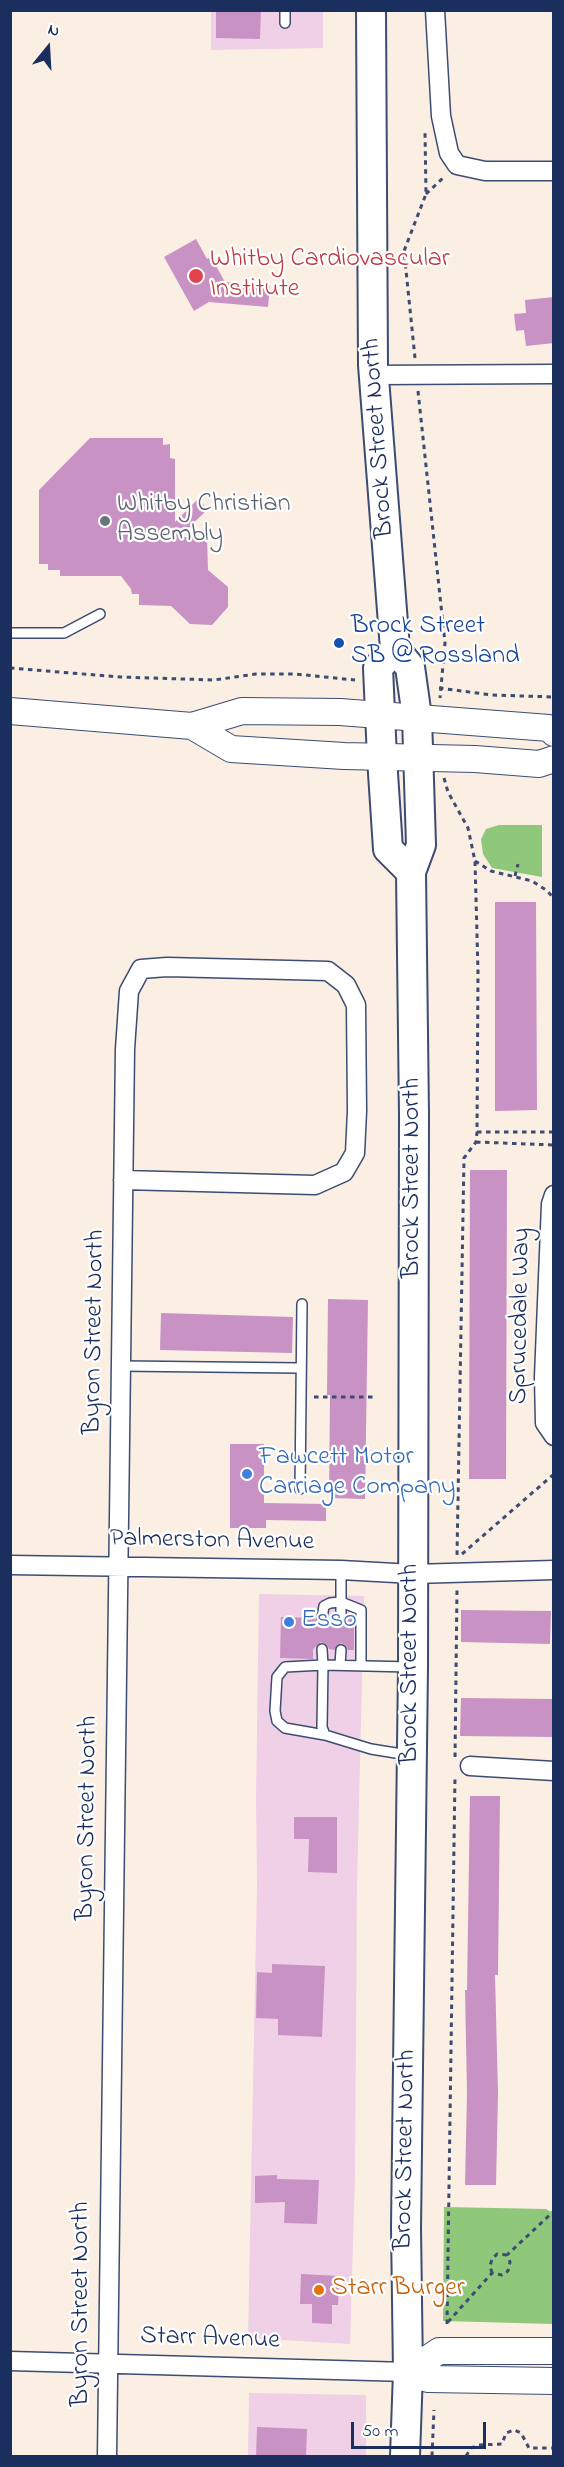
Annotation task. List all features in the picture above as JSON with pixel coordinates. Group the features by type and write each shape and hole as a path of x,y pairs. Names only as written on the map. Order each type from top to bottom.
{"main road":[{"name":"Brock Street North","path":"371,10 374,375 395,649 410,667 417,717 429,759 421,845 411,872 414,1114 413,1667 406,2249 408,2372 405,2457"},
{"path":"395,649 380,664 377,682 381,714 388,849 411,872"},
{"path":"10,711 192,726 242,711 381,714 549,728 554,733"},
{"path":"192,726 231,749 539,764 554,759"},
{"path":"408,2372 439,2351 554,2351"},
{"path":"408,2372 428,2379 554,2381"}],"street":[{"path":"435,10 441,116 449,153 457,165 485,171 554,171"},
{"path":"374,375 554,374"},
{"name":"Byron Street North","path":"107,2457 123,1180 125,1049 129,992 141,969 167,967 328,970 346,985 356,1005 357,1100 355,1153 344,1172 315,1185 123,1180"},
{"name":"Sprucedale Way","path":"554,1196 551,1204 544,1377 545,1423 554,1436"},
{"name":"Palmerston Avenue","path":"10,1565 341,1570 413,1574 457,1564 554,1570"},
{"path":"470,1766 554,1771"},
{"name":"Starr Avenue","path":"10,2361 408,2372"}],"lane":[{"path":"285,10 285,23"},
{"path":"10,633 64,633 100,614"},
{"path":"300,1489 302,1304"},
{"path":"121,1366 300,1368"},
{"path":"341,1570 341,1618"},
{"path":"322,1618 324,1606 341,1602 361,1610 360,1666"},
{"path":"322,1649 322,1727 325,1735"},
{"path":"340,1650 340,1665"},
{"path":"412,1756 371,1749 325,1735 285,1728 277,1722 275,1711 277,1677 285,1667 340,1665 413,1667"}],"path":[{"path":"426,194 457,165"},
{"path":"10,668 120,677 214,680 256,674 295,674 377,682"},
{"path":"412,684 462,693 554,697"},
{"path":"429,759 468,828 475,861 477,1131 476,1142 465,1158 447,2324 492,2273"},
{"path":"475,861 491,871 515,876 539,886 554,898"},
{"path":"515,876 518,864"},
{"path":"477,1131 554,1132"},
{"path":"476,1142 554,1145"},
{"path":"301,1396 376,1397"},
{"path":"457,1564 465,1552 554,1474"},
{"path":"492,2273 490,2266 492,2259 497,2254 507,2255 554,2211"},
{"path":"492,2273 502,2274 508,2271 510,2262 507,2255"},
{"path":"432,2457 434,2410"},
{"path":"466,2457 471,2448 479,2445 502,2444 506,2433 514,2430 521,2433 529,2448 554,2448"}],"shaded area":[{"path":"211,11 323,11 323,48 211,50"},
{"path":"259,1594 364,1596 350,2344 248,2338 257,1884"},
{"path":"249,2393 366,2395 366,2456 248,2456"}],"green space":[{"path":"499,825 542,825 542,877 492,868 483,854 481,839 486,829"},
{"path":"444,2207 546,2209 553,2213 553,2324 443,2321"}],"building":[{"path":"216,10 261,10 260,39 216,38"},
{"name":"Whitby Cardiovascular Institute","path":"196,239 207,259 211,257 225,282 270,286 268,307 209,302 194,311 164,257"},
{"path":"554,297 554,343 526,346 524,330 516,331 514,314 526,313 525,300"},
{"name":"Whitby Christian Assembly","path":"90,438 163,438 163,445 170,444 170,458 175,459 175,522 198,499 208,509 179,537 207,537 208,570 228,587 228,607 212,625 190,624 171,606 139,605 139,594 132,594 121,576 60,576 60,570 48,570 48,564 39,564 39,490"},
{"path":"495,902 536,902 537,1110 495,1111"},
{"path":"470,1170 507,1170 506,1479 469,1479"},
{"path":"328,1299 368,1300 365,1499 329,1498"},
{"path":"161,1313 293,1317 292,1353 160,1350"},
{"name":"Fawcett Motor Carriage Company","path":"230,1444 264,1444 264,1503 326,1504 326,1521 266,1520 266,1528 230,1528"},
{"path":"461,1610 551,1611 550,1644 461,1642"},
{"path":"281,1617 315,1618 321,1625 327,1623 329,1618 334,1618 340,1625 348,1618 354,1618 354,1650 348,1650 341,1643 334,1650 329,1649 321,1642 313,1649 313,1659 280,1658"},
{"path":"461,1698 554,1699 554,1737 460,1736"},
{"path":"470,1796 500,1796 498,1975 495,1975 498,2093 496,2185 465,2185 467,2093 465,1990 467,1990"},
{"path":"294,1817 337,1817 337,1873 308,1872 309,1839 294,1839"},
{"path":"272,1964 325,1966 322,2037 278,2035 278,2019 256,2018 257,1972 272,1973"},
{"path":"277,2175 277,2179 319,2180 317,2224 284,2223 285,2202 255,2203 255,2176"},
{"name":"Starr Burger","path":"301,2274 339,2276 338,2305 332,2305 332,2324 312,2323 312,2304 300,2304"},
{"path":"257,2427 307,2429 306,2457 256,2457"}],"place":[{"name":"Whitby Cardiovascular Institute","path":"196,276"},
{"name":"Whitby Christian Assembly","path":"105,521"},
{"name":"Brock Street SB @ Rossland","path":"339,643"},
{"name":"Fawcett Motor Carriage Company","path":"247,1474"},
{"name":"Esso","path":"289,1622"},
{"name":"Starr Burger","path":"319,2290"}]}
